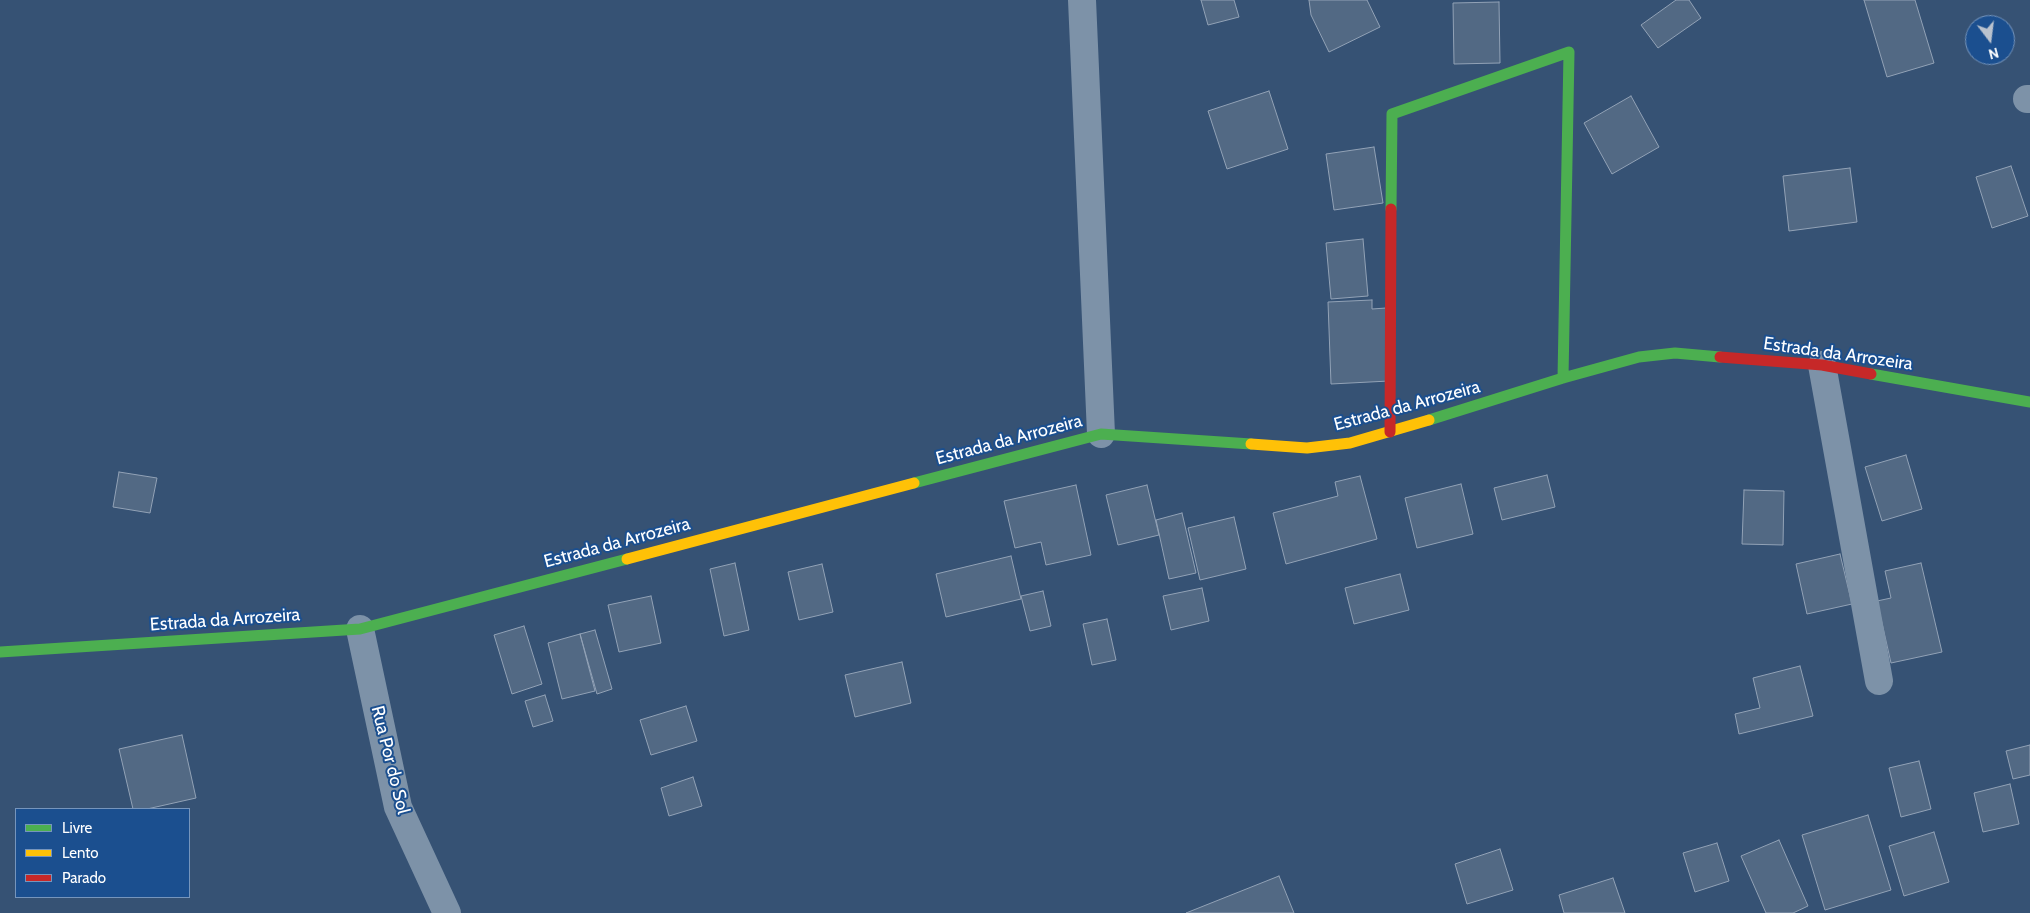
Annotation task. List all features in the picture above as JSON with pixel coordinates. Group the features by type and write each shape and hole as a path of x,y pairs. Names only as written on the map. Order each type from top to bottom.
{"street":[{"path":"1082,0 1101,434"},
{"path":"1390,432 1392,114 1569,52 1563,378"},
{"name":"Estrada da Arrozeira","path":"0,652 360,629 1101,434 1307,448 1350,442 1390,432 1563,378 1639,357 1675,353 1822,365 2030,402"},
{"path":"1822,365 1879,681"},
{"name":"Rua Por do Sol","path":"360,629 398,807 447,913"}],"building":[{"path":"1201,0 1234,0 1239,17 1208,25"},
{"path":"1309,0 1367,0 1380,27 1329,52 1311,15"},
{"path":"1676,0 1689,0 1701,18 1658,48 1641,25"},
{"path":"1864,0 1915,0 1934,63 1887,77"},
{"path":"1499,2 1500,63 1454,64 1453,3"},
{"path":"1269,91 1288,149 1227,169 1208,111"},
{"path":"1631,96 1659,147 1612,174 1584,123"},
{"path":"1374,147 1383,203 1334,210 1326,154"},
{"path":"2011,166 2028,216 1992,228 1976,177"},
{"path":"1850,168 1857,222 1789,231 1783,176"},
{"path":"1363,239 1368,296 1331,299 1326,243"},
{"path":"1372,300 1372,309 1386,308 1389,381 1331,384 1328,302"},
{"path":"1906,455 1922,509 1882,521 1865,467"},
{"path":"119,472 157,478 150,513 113,507"},
{"path":"1547,475 1555,507 1502,520 1494,488"},
{"path":"1360,476 1377,539 1286,564 1273,513 1338,496 1335,482"},
{"path":"1461,484 1473,534 1417,548 1405,498"},
{"path":"1076,485 1091,555 1046,565 1041,542 1015,548 1004,501"},
{"path":"1147,485 1159,535 1118,545 1106,495"},
{"path":"1744,490 1784,491 1783,545 1742,544"},
{"path":"1182,513 1196,573 1169,579 1156,520"},
{"path":"1234,517 1246,569 1200,580 1188,528"},
{"path":"1840,554 1852,604 1807,614 1796,564"},
{"path":"1011,556 1021,599 946,617 936,574"},
{"path":"735,563 749,630 724,636 710,569"},
{"path":"1921,563 1942,652 1891,663 1877,601 1891,598 1885,571"},
{"path":"822,564 833,612 799,620 788,572"},
{"path":"1400,574 1409,610 1354,624 1345,588"},
{"path":"1202,588 1209,621 1171,630 1163,596"},
{"path":"1043,591 1051,626 1030,631 1021,596"},
{"path":"651,596 661,643 619,652 608,605"},
{"path":"1107,619 1116,660 1092,665 1083,624"},
{"path":"524,626 542,684 512,694 494,635"},
{"path":"595,630 612,689 597,694 580,634"},
{"path":"580,634 595,691 562,699 548,643"},
{"path":"902,662 911,703 855,717 845,675"},
{"path":"1800,666 1813,716 1739,734 1735,714 1760,708 1753,678"},
{"path":"545,695 553,721 533,727 525,701"},
{"path":"686,706 697,741 651,755 640,720"},
{"path":"182,735 196,798 151,808 133,808 119,749"},
{"path":"2030,745 2030,775 2013,779 2006,751"},
{"path":"1919,761 1931,809 1901,817 1889,768"},
{"path":"693,777 702,806 669,816 661,788"},
{"path":"2010,784 2019,824 1983,832 1974,793"},
{"path":"1868,815 1891,890 1825,910 1802,835"},
{"path":"1934,832 1949,882 1904,896 1889,846"},
{"path":"1779,840 1808,906 1793,913 1766,913 1741,856"},
{"path":"1717,843 1729,881 1695,892 1683,853"},
{"path":"1500,849 1513,890 1467,904 1455,864"},
{"path":"1279,876 1294,913 1186,913"},
{"path":"1613,878 1625,913 1564,913 1559,895"}],"traffic: fast":[{"path":"1391,209 1392,114 1569,52 1563,378"},
{"path":"1429,420 1563,378 1639,357 1675,353 1720,357"},
{"path":"1871,374 2030,402"},
{"path":"914,483 1101,434 1251,444"},
{"path":"0,652 360,629 627,559"}],"traffic: slow":[{"path":"1251,444 1307,448 1350,443 1429,420"},
{"path":"627,559 914,483"}],"traffic: jam":[{"path":"1390,432 1391,209"},
{"path":"1720,357 1822,365 1871,374"}]}
